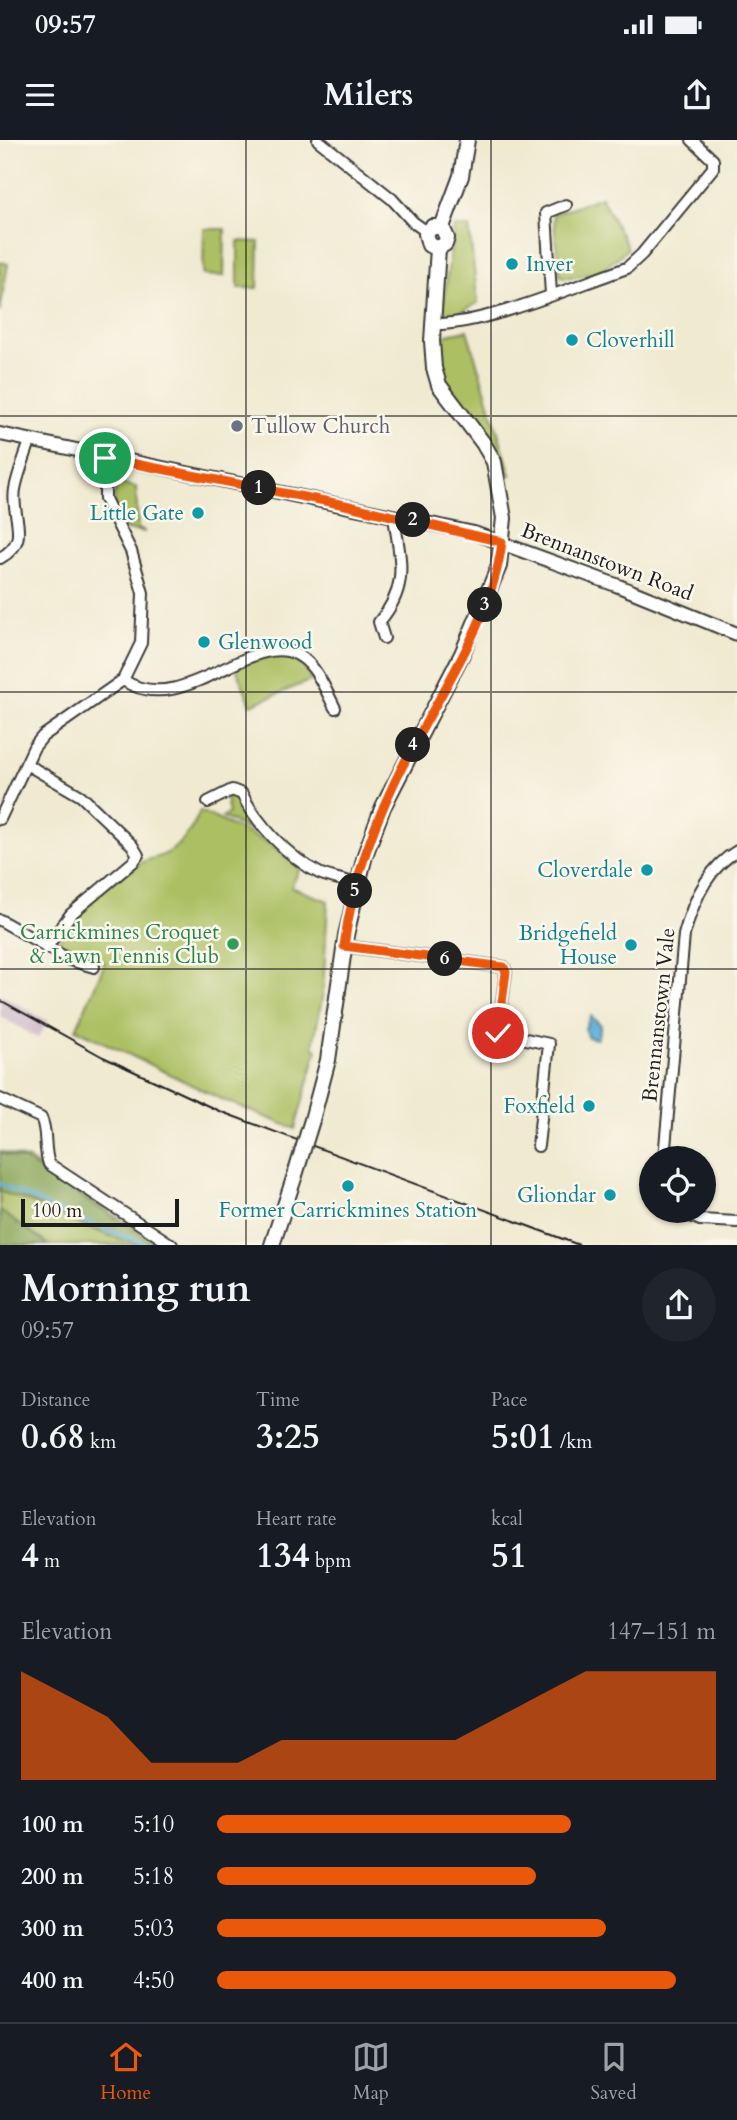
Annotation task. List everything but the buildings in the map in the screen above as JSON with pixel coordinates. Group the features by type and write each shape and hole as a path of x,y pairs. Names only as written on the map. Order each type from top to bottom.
{"main road":[{"path":"438,248 445,244 447,238 442,228 461,176 467,140"},
{"path":"438,248 426,242 427,232 432,227 442,228"},
{"path":"272,1245 328,1060 344,946 357,884 383,807 480,616 499,566 504,518 494,462 439,385 434,368 432,324 438,248"}],"street":[{"path":"318,140 392,199 413,222 427,232"},
{"path":"432,324 458,322 627,268 642,254 713,168 713,160 692,140"},
{"path":"551,294 545,218 546,213 566,205"},
{"name":"Brennanstown Road","path":"0,435 502,542 737,634"},
{"path":"0,558 12,550 21,528 15,507 15,490 30,441"},
{"path":"0,819 4,798 43,736 123,680 141,642 143,593 131,551 106,499 105,458"},
{"path":"384,638 379,622 394,605 400,588 394,517"},
{"path":"123,680 138,690 159,693 209,676 270,648 291,650 311,665 335,708"},
{"path":"26,764 81,796 132,845 138,855 71,914 46,948"},
{"path":"208,802 232,790 242,794 248,807 297,858 320,873 357,884"},
{"name":"Brennanstown Vale","path":"665,1146 684,935 691,907 708,880 737,851"},
{"path":"4,922 46,948 94,967"},
{"path":"344,946 504,967 506,972 498,1033 549,1044 538,1146"},
{"path":"0,1099 41,1118 45,1130 43,1149 49,1164 172,1245"},
{"path":"716,1221 737,1222"}],"shaded area":[{"path":"0,994 48,1021 38,1038 0,1016"}],"green space":[{"path":"601,197 628,248 613,261 588,275 560,276 553,214"},
{"path":"454,227 469,227 478,303 455,315 442,312"},
{"path":"204,229 225,229 224,276 203,275"},
{"path":"238,241 259,242 258,288 238,288"},
{"path":"0,262 8,264 0,312"},
{"path":"467,330 511,475 500,475 468,409 439,376 434,347 447,334"},
{"path":"116,483 136,487 138,529 145,532 126,530 114,505"},
{"path":"287,653 303,667 312,680 251,705 236,668 267,654"},
{"path":"234,794 238,796 252,820 274,841 222,817 229,813 226,799"},
{"name":"Carrickmines Croquet & Lawn Tennis Club","path":"200,811 269,843 301,867 291,887 328,901 323,993 313,1045 317,1050 295,1129 221,1099 76,1029 105,963 95,958 82,961 70,954 60,945 61,936 92,900 121,876 142,862 164,855 177,846 195,823"},
{"path":"0,1151 29,1160 162,1245 43,1245 0,1216"},
{"path":"0,1153 24,1160 156,1245 117,1239 0,1192"},
{"path":"0,1211 49,1245 0,1245"}],"water":[{"path":"591,1016 601,1025 597,1039 587,1037 585,1028"}],"waterway":[{"path":"0,1184 70,1216 148,1245"}],"tram line":[{"path":"0,1000 103,1057 219,1111 579,1245"}],"place":[{"name":"Inver","path":"512,264"},
{"name":"Cloverhill","path":"572,340"},
{"name":"Tullow Church","path":"237,426"},
{"name":"Little Gate","path":"198,513"},
{"name":"Glenwood","path":"204,642"},
{"name":"Cloverdale","path":"647,870"},
{"name":"Carrickmines Croquet & Lawn Tennis Club","path":"233,944"},
{"name":"Bridgefield House","path":"631,945"},
{"name":"Foxfield","path":"589,1106"},
{"name":"Former Carrickmines Station","path":"348,1186"},
{"name":"Gliondar","path":"610,1195"}],"route":[{"path":"105,458 345,505 474,533 502,542 499,566 480,616 383,807 365,855 344,946 388,954 504,967 506,972 496,1027 498,1033"}]}
